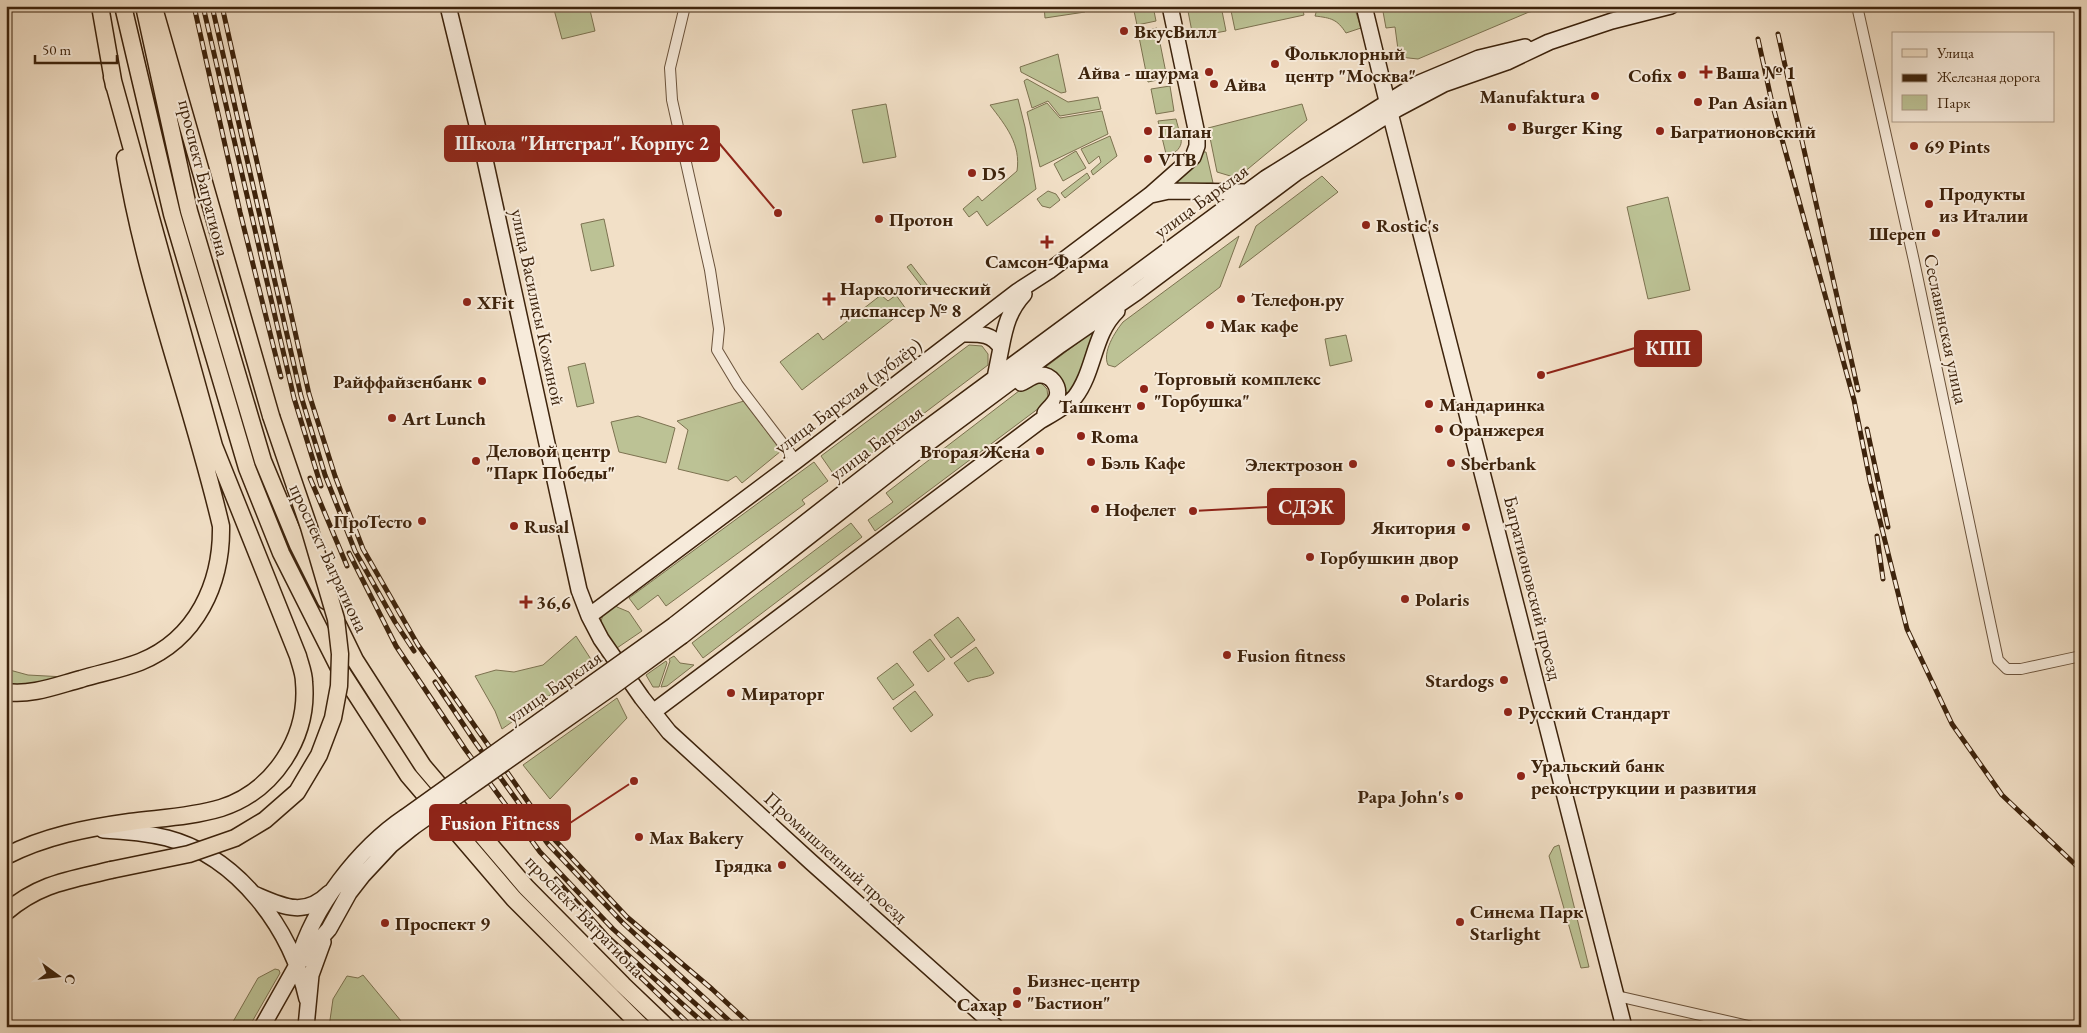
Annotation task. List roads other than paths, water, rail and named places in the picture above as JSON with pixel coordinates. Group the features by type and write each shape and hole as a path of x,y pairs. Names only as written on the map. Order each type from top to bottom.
{"main road":[{"path":"6,692 14,693 42,689 142,661 168,646 200,614 217,570 221,547 220,526 212,491 160,308 132,196 100,6"},
{"name":"проспект Багратиона","path":"123,6 172,214 248,468 281,553 339,668 408,775 514,899 642,1027"},
{"name":"проспект Багратиона","path":"144,6 189,211 263,461 298,545 355,660 423,766 500,857 540,901 667,1027"},
{"path":"6,912 34,892 48,886 111,870 189,854 235,838 265,820 297,792 319,756 333,718 339,686 340,662 336,620 309,527 271,416 154,6"},
{"path":"6,856 56,835 198,814 222,808 242,798 260,787 276,772 290,752 299,728 304,704 304,681 298,656 214,446 112,77"}],"street":[{"name":"улица Василисы Кожиной","path":"448,6 480,137 579,590 589,616 601,639 653,712"},
{"path":"685,6 670,68 672,100 710,270 719,329 717,350 722,362 738,385 796,461"},
{"name":"улица Барклая (дублёр)","path":"589,616 964,334 1018,291 1049,271 1150,195 1193,157 1197,146 1197,134 1170,6"},
{"name":"Багратионовский проезд","path":"1364,6 1388,107 1624,1027"},
{"name":"улица Барклая","path":"297,965 304,940 310,928 342,879 369,848 612,688 678,630 904,446 1247,192 1388,107 1444,84 1507,62 1549,42 1612,21 1671,6"},
{"name":"Сеславинская улица","path":"1857,6 1914,261 1998,660 2007,669 2021,669 2081,656"},
{"name":"улица Барклая","path":"678,630 990,398 1388,107"},
{"path":"1150,195 1169,192 1247,192"},
{"path":"995,378 1007,319 1012,308 1022,295 1049,271"},
{"path":"653,712 1040,421 1074,399 1091,367 1105,326 1112,316 1137,292"},
{"path":"964,334 990,336 997,341 1001,348"},
{"path":"990,398 1036,375 1049,377 1056,384 1058,394 1056,400 1040,421"},
{"name":"Промышленный проезд","path":"653,712 669,732 804,856 996,1027"},
{"name":"улица Барклая","path":"262,1027 297,965 329,929 349,893 363,875 409,822"},
{"path":"86,830 141,833 168,838 202,852 223,865 252,893 286,940 297,965 307,999"},
{"path":"252,893 287,907 307,907 318,903 342,879"},
{"path":"306,1027 307,999 314,965 329,929"},
{"path":"1617,996 1753,1027"}],"railway":[{"path":"194,6 240,212 281,377"},
{"path":"203,6 294,398 321,486"},
{"path":"212,6 301,396 325,475 355,551 395,622 414,651"},
{"path":"222,6 309,394 335,476 363,549 418,645 554,839 627,917 712,989 753,1027"},
{"path":"1778,34 1858,390"},
{"path":"1758,39 1772,103 1854,400 1870,481 1907,629 1952,724 2002,795 2081,870"},
{"path":"1867,429 1888,527"},
{"path":"310,478 347,566"},
{"path":"1877,536 1883,579"},
{"path":"349,553 396,646 465,749 540,852 613,929 721,1027"},
{"path":"435,682 475,742 548,844 623,923 736,1027"},
{"path":"556,879 607,936 708,1027"},
{"path":"628,965 692,1027"}],"place":[{"name":"ВкусВилл","path":"1124,31"},
{"name":"Фольклорный центр \"Москва\"","path":"1275,64"},
{"name":"Айва - шаурма","path":"1209,72"},
{"name":"Ваша № 1","path":"1706,72"},
{"name":"Cofix","path":"1682,75"},
{"name":"Айва","path":"1214,84"},
{"name":"Manufaktura","path":"1595,96"},
{"name":"Pan Asian","path":"1698,102"},
{"name":"Burger King","path":"1512,127"},
{"name":"Папан","path":"1148,131"},
{"name":"Багратионовский","path":"1660,131"},
{"name":"69 Pints","path":"1914,146"},
{"name":"VTB","path":"1148,159"},
{"name":"D5","path":"972,173"},
{"name":"Продукты из Италии","path":"1929,204"},
{"name":"Школа \"Интеграл\". Корпус 2","path":"778,213"},
{"name":"Протон","path":"879,219"},
{"name":"Rostic's","path":"1366,225"},
{"name":"Шереп","path":"1936,233"},
{"name":"Самсон-Фарма","path":"1047,242"},
{"name":"Наркологический диспансер № 8","path":"829,299"},
{"name":"Телефон.ру","path":"1241,299"},
{"name":"XFit","path":"467,302"},
{"name":"Мак кафе","path":"1210,325"},
{"name":"КПП","path":"1541,375"},
{"name":"Райффайзенбанк","path":"482,381"},
{"name":"Торговый комплекс \"Горбушка\"","path":"1144,389"},
{"name":"Мандаринка","path":"1429,404"},
{"name":"Ташкент","path":"1141,406"},
{"name":"Art Lunch","path":"392,418"},
{"name":"Оранжерея","path":"1439,429"},
{"name":"Roma","path":"1081,436"},
{"name":"Вторая Жена","path":"1040,451"},
{"name":"Деловой центр \"Парк Победы\"","path":"476,461"},
{"name":"Бэль Кафе","path":"1091,462"},
{"name":"Sberbank","path":"1451,463"},
{"name":"Электрозон","path":"1353,464"},
{"name":"Нофелет","path":"1095,509"},
{"name":"СДЭК","path":"1193,511"},
{"name":"ПроТесто","path":"422,521"},
{"name":"Rusal","path":"514,526"},
{"name":"Якитория","path":"1466,527"},
{"name":"Горбушкин двор","path":"1310,557"},
{"name":"Polaris","path":"1405,599"},
{"name":"36,6","path":"526,602"},
{"name":"Fusion fitness","path":"1227,655"},
{"name":"Stardogs","path":"1504,680"},
{"name":"Мираторг","path":"731,693"},
{"name":"Русский Стандарт","path":"1508,712"},
{"name":"Уральский банк реконструкции и развития","path":"1521,776"},
{"name":"Fusion Fitness","path":"634,781"},
{"name":"Papa John's","path":"1459,796"},
{"name":"Max Bakery","path":"639,837"},
{"name":"Грядка","path":"782,865"},
{"name":"Синема Парк Starlight","path":"1460,922"},
{"name":"Проспект 9","path":"385,923"},
{"name":"Бизнес-центр \"Бастион\"","path":"1017,991"},
{"name":"Сахар","path":"1017,1004"}]}
